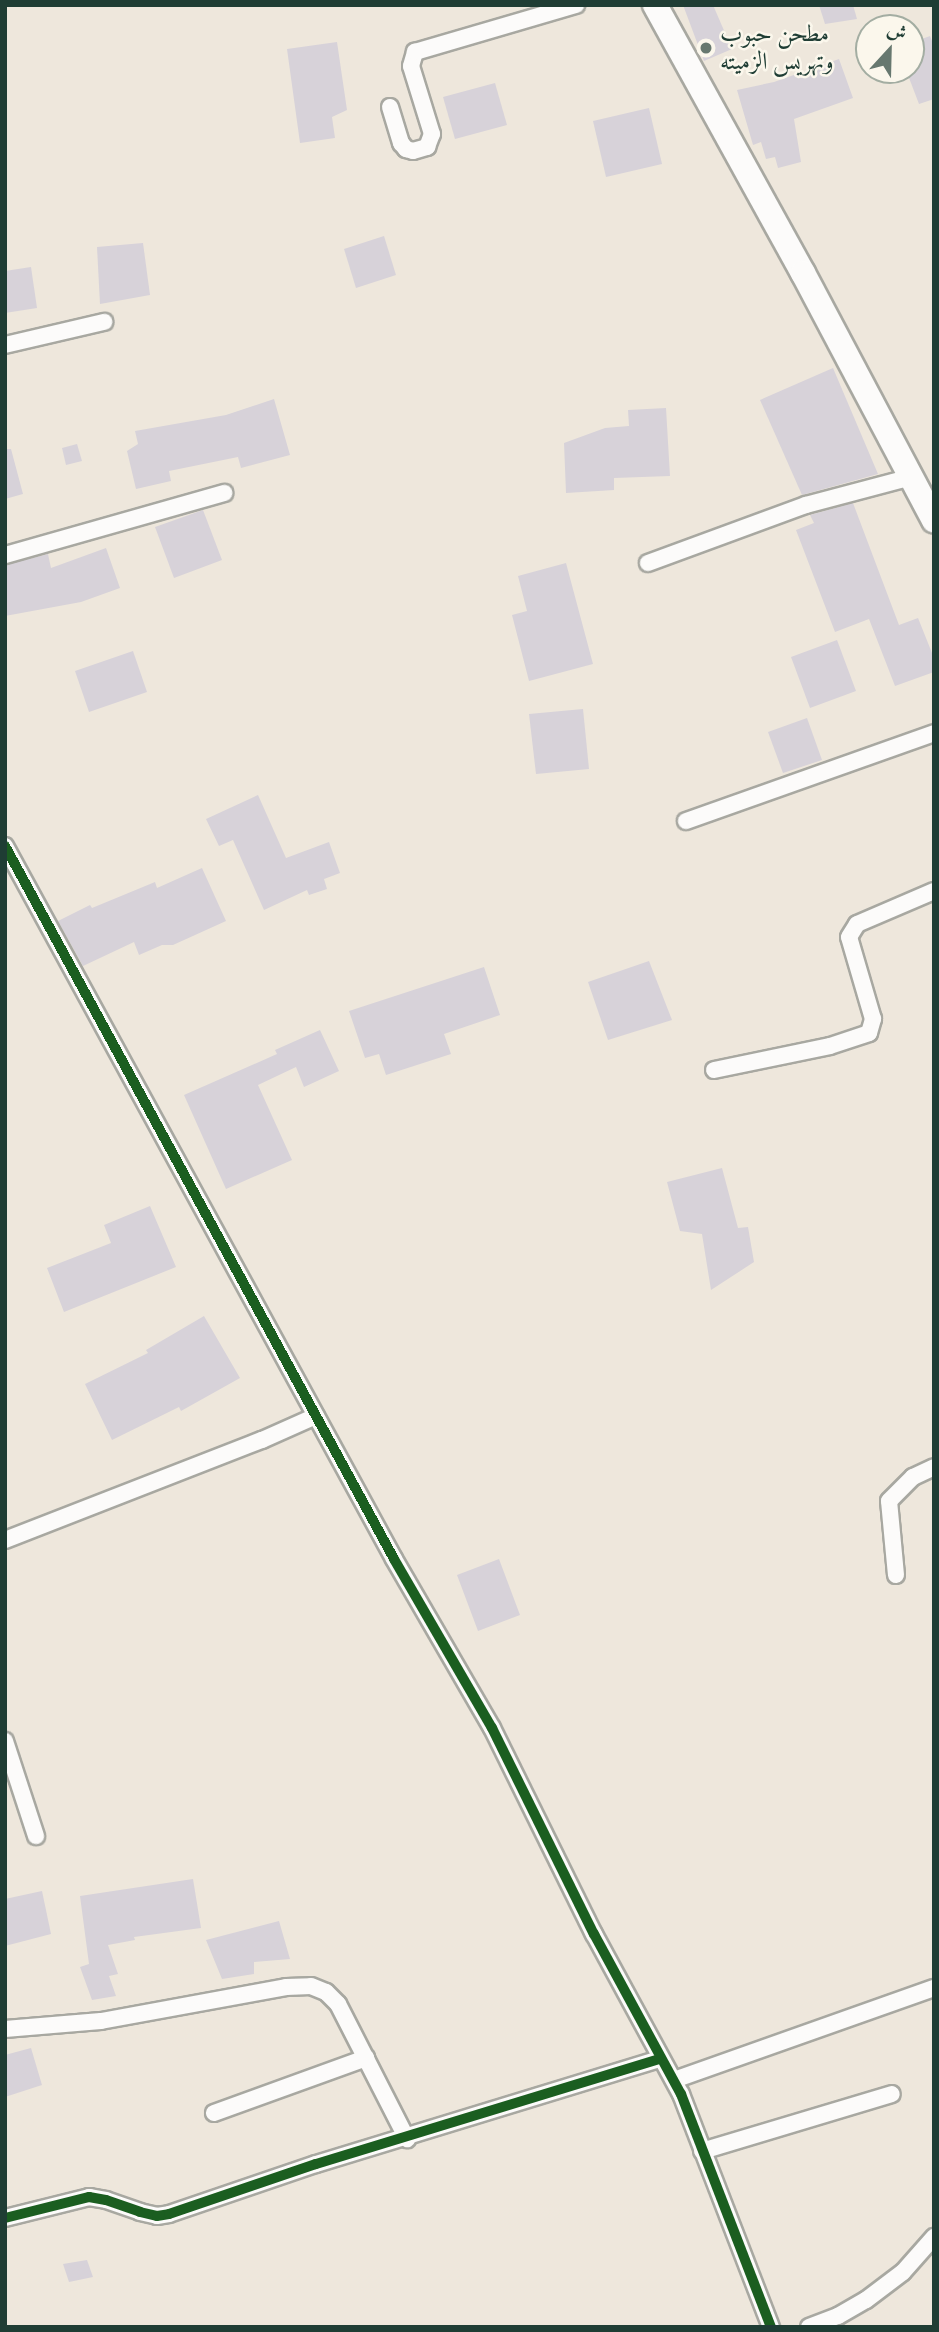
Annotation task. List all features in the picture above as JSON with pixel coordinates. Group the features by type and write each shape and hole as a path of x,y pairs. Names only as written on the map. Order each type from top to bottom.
{"main road":[{"path":"655,5 803,273 934,520"}],"street":[{"path":"390,107 405,149 413,151 427,148 432,134 411,66 415,52 576,5"},
{"path":"5,345 104,322"},
{"path":"648,563 806,505 911,477"},
{"path":"5,555 224,493"},
{"path":"685,821 934,733"},
{"path":"5,846 11,872 492,1728 660,2059 674,2080 771,2327"},
{"path":"715,1070 830,1046 869,1033 873,1019 849,937 857,924 934,891"},
{"path":"5,1540 262,1440 316,1416"},
{"path":"896,1575 889,1501 913,1477 934,1467"},
{"path":"6,1745 36,1836"},
{"path":"5,2029 101,2021 248,1993 311,1986 334,1997 407,2139"},
{"path":"674,2080 934,1988"},
{"path":"214,2113 366,2058"},
{"path":"5,2218 89,2197 157,2216 169,2214 316,2164 407,2139 660,2059"},
{"path":"702,2151 892,2094"},
{"path":"809,2327 838,2316 866,2300 904,2272 934,2237"}],"building":[{"path":"683,5 713,5 732,49 704,61"},
{"path":"819,5 853,5 855,19 825,24"},
{"path":"930,36 934,46 934,99 919,104 911,84 925,84 925,38"},
{"path":"337,42 347,110 332,117 335,138 300,143 287,49"},
{"path":"839,59 853,98 794,119 801,162 778,168 775,157 766,159 761,142 753,145 737,90 774,82"},
{"path":"495,83 507,125 455,139 443,97"},
{"path":"649,108 662,164 606,177 593,121"},
{"path":"384,236 396,275 356,288 344,249"},
{"path":"143,243 150,295 100,304 97,247"},
{"path":"31,267 37,308 5,313 5,271"},
{"path":"833,368 878,474 802,495 760,400"},
{"path":"274,399 290,455 241,468 238,457 169,471 171,481 136,489 127,451 138,444 135,431 226,415"},
{"path":"666,408 670,476 614,478 614,490 566,493 564,443 605,428 629,426 628,410"},
{"path":"77,444 82,461 66,465 62,448"},
{"path":"5,449 11,449 23,494 5,499"},
{"path":"853,503 899,625 918,618 934,658 934,672 895,686 869,619 835,632 796,530 814,523 810,515"},
{"path":"203,510 222,560 174,578 155,527"},
{"path":"106,548 120,588 81,602 5,616 5,565 48,554 51,568"},
{"path":"566,563 593,664 529,681 512,615 527,611 518,576"},
{"path":"837,640 856,691 810,708 791,657"},
{"path":"133,651 147,692 89,712 75,671"},
{"path":"583,709 589,769 536,774 529,714"},
{"path":"807,718 822,760 783,773 768,732"},
{"path":"258,795 286,858 329,842 340,873 324,879 327,889 309,895 307,890 264,910 233,840 219,846 206,819"},
{"path":"202,868 226,921 173,945 162,945 139,955 134,942 83,966 58,921 90,905 92,908 155,882 157,888"},
{"path":"649,961 672,1020 608,1040 588,982"},
{"path":"484,967 500,1015 444,1034 451,1054 386,1075 379,1054 365,1058 349,1011"},
{"path":"320,1030 339,1071 304,1087 296,1067 258,1085 292,1160 226,1189 184,1095 277,1054 275,1050"},
{"path":"722,1168 738,1228 748,1227 754,1262 711,1290 702,1234 680,1231 667,1182"},
{"path":"150,1206 176,1267 64,1312 47,1268 111,1243 104,1225"},
{"path":"204,1316 240,1378 181,1411 179,1407 112,1440 85,1384 148,1353 146,1350"},
{"path":"499,1559 520,1615 478,1631 457,1575"},
{"path":"193,1879 201,1928 134,1937 135,1940 108,1945 118,1974 109,1976 116,1996 92,2000 80,1967 89,1964 80,1896"},
{"path":"42,1891 51,1934 5,1946 5,1899"},
{"path":"279,1921 290,1959 254,1962 254,1974 222,1979 206,1940"},
{"path":"31,2048 42,2085 5,2097 5,2055"},
{"path":"87,2260 93,2277 69,2282 63,2264"}],"cycle path":[{"path":"5,846 394,1559 492,1728 594,1934 681,2094 771,2327"},
{"path":"5,2218 89,2197 157,2216 169,2214 316,2164 660,2059"}],"place":[{"name":"مطحن حبوب وتهريس الزميته","path":"706,48"}]}
